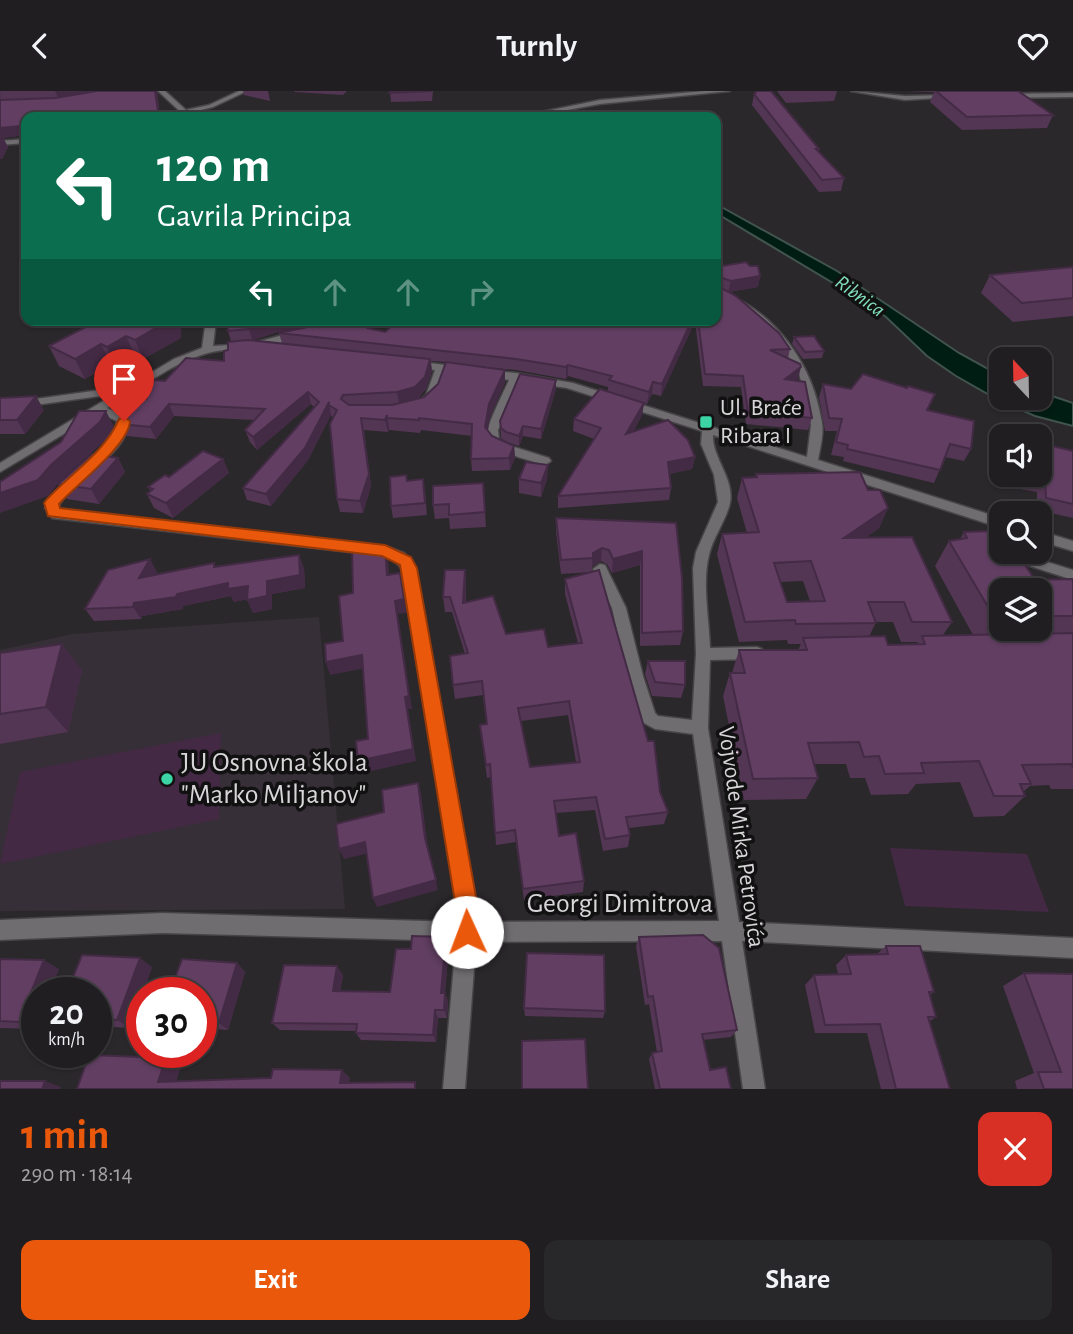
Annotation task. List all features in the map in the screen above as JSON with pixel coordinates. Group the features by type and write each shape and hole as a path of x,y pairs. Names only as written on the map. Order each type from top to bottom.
{"street":[{"path":"195,112 244,91"},
{"path":"547,112 600,102 727,91"},
{"path":"854,91 905,98 963,97"},
{"path":"163,92 184,112"},
{"path":"163,92 176,92"},
{"path":"991,96 1073,95"},
{"path":"0,143 21,141"},
{"path":"721,295 744,306 771,326 804,373 817,425 813,463"},
{"path":"207,350 210,326"},
{"path":"328,328 341,326"},
{"path":"0,468 97,408 192,355 207,350 252,346 315,331"},
{"path":"252,346 288,350"},
{"path":"402,362 569,385 989,519"},
{"path":"415,406 431,397 442,367"},
{"path":"516,376 492,431 493,440 501,447 545,461"},
{"path":"0,407 100,393 120,395"},
{"path":"97,408 123,419 123,427 108,450 72,480 52,503 51,508 57,515 385,551 405,561 409,568 466,902 467,932 454,1089"},
{"name":"Vojvode Mirka Petrovića","path":"708,430 707,444 720,475 724,502 703,552 701,568 703,654 700,728 754,1089"},
{"path":"1052,540 1073,547"},
{"path":"1039,564 1073,575"},
{"path":"600,569 619,608 648,717 655,722 700,728"},
{"path":"703,654 771,653"},
{"name":"Georgi Dimitrova","path":"0,930 162,923 467,932 729,931 1073,948"}],"shaded area":[{"name":"JU Osnovna škola \"Marko Miljanov\"","path":"319,617 345,909 0,911 0,650 72,634"},
{"path":"221,733 219,819 0,864 20,772"},
{"path":"890,848 1027,854 1049,912 905,906"}],"water":[{"name":"Ribnica","path":"721,207 837,271 959,353 989,369 989,395 927,356 886,317 721,216"},
{"path":"1052,396 1073,403 1073,426 1021,410 1052,410"}],"building":[{"path":"97,91 155,91 158,111 21,112 21,126 0,128 0,100 55,98"},
{"path":"390,91 432,91 389,93"},
{"path":"757,91 771,91 819,149 816,149 844,178 822,180 754,94"},
{"path":"936,91 1018,91 1053,115 967,117"},
{"path":"746,262 750,266 758,266 760,276 731,281 721,277 721,266"},
{"path":"1073,267 1073,298 1022,303 990,275"},
{"path":"721,288 736,296 779,333 790,349 770,350 800,364 801,367 785,379 805,382 812,418 748,412 743,376 705,374 699,326 721,326"},
{"path":"87,326 159,326 135,340 126,336 107,347 101,344 75,359 49,346"},
{"path":"228,326 258,326 249,329 228,331"},
{"path":"312,326 366,326 385,332 392,326 689,326 662,384 653,382 649,392 609,380 612,376 568,365 566,367 279,333"},
{"path":"814,336 824,351 805,352 794,337"},
{"path":"248,340 430,359 425,377 415,387 397,392 343,395 341,399 349,405 392,405 424,397 438,384 446,362 505,370 489,404 485,427 492,436 514,446 509,458 471,459 472,424 419,418 387,418 387,415 385,420 361,418 369,474 360,501 337,499 330,424 337,410 329,405 329,402 305,448 266,494 243,488 319,402 308,392 253,437 245,430 265,409 169,404 150,427 121,424 124,412 136,399 147,399 139,395 154,380 165,381 186,358 224,361 228,342"},
{"path":"520,374 556,380 541,429 523,426 519,436 506,432 501,428 500,421"},
{"path":"863,374 935,394 927,410 974,421 971,449 950,444 940,470 847,449 848,445 836,442 842,419 829,418 823,384 851,389"},
{"path":"600,389 644,403 626,434 668,420 688,440 695,457 668,462 671,488 558,496 601,428 574,419"},
{"path":"36,396 17,420 0,420 0,398"},
{"path":"79,411 106,411 100,422 38,480 0,493 0,482 61,442"},
{"path":"1052,446 1073,451 1073,504 1046,498 1045,487 1052,487"},
{"path":"203,451 223,459 166,503 147,494 153,489 148,487 165,475 169,477"},
{"path":"92,454 118,458 91,489 58,484"},
{"path":"526,462 548,465 541,483 519,479"},
{"path":"860,472 868,490 880,490 888,508 844,538 912,537 952,622 912,622 904,602 868,602 876,623 796,624 795,620 745,622 722,534 759,532 742,478 757,477 756,474","holes":["811,561 825,601 787,602 774,563"]},
{"path":"406,475 407,481 423,479 425,503 391,506 390,477"},
{"path":"483,483 485,512 449,515 449,504 433,505 433,486"},
{"path":"556,518 676,523 682,578 683,631 642,633 642,551 613,559 609,550 602,548 593,553 593,558 561,560"},
{"path":"989,531 989,564 1025,564 1034,578 989,578 989,609 949,541 967,538 964,532"},
{"path":"385,546 387,575 400,573 404,599 395,601 409,696 405,697 413,749 358,761 356,741 368,739 362,655 326,662 325,644 343,641 339,596 353,593 352,548"},
{"path":"299,555 300,575 267,581 267,596 247,600 248,586 228,589 228,583 177,594 176,597 134,603 133,607 85,609 108,570 150,559 139,578 214,563 214,567"},
{"path":"445,570 465,570 463,603 493,596 506,634 544,629 548,647 582,643 565,579 599,570 648,741 654,741 660,792 668,812 626,817 630,835 605,839 596,797 554,801 559,836 576,833 584,881 523,889 515,830 495,833 490,764 486,765 480,725 487,724 482,681 453,685 450,656 468,653 450,597 443,597","holes":["569,701 580,762 530,767 518,708"]},
{"path":"1073,579 1073,616 1052,616 1052,580"},
{"path":"1052,633 1073,633 1073,767 1071,764 1022,765 1031,784 1020,784 1025,796 994,796 979,761 921,763 924,773 885,774 879,756 864,757 859,742 808,743 818,778 753,779 730,673 745,673 739,650 807,650 803,638 885,636 888,645 925,644 922,636 989,635 989,641 1052,641"},
{"path":"62,644 46,707 0,714 0,653"},
{"path":"648,661 685,661 685,685 655,682"},
{"path":"418,783 425,838 436,880 373,898 365,842 339,849 336,824 384,812 382,790"},
{"path":"703,935 719,948 737,1030 702,1034 710,1070 726,1067 731,1089 660,1089 652,1053 662,1051 653,996 648,997 639,937"},
{"path":"412,936 446,937 441,993 445,993 444,1010 435,1010 433,1035 356,1033 357,1024 272,1023 284,965 337,966 333,991 390,992 396,949 411,949"},
{"path":"886,946 920,946 934,992 929,992 936,1017 928,1017 950,1089 896,1089 880,1024 825,1025 814,975 851,974 846,955 888,954"},
{"path":"527,953 604,955 605,1011 524,1008"},
{"path":"82,955 140,958 133,977 126,977 126,996 117,1020 112,1020 112,977 73,977"},
{"path":"0,959 44,960 37,977 21,977 19,1022 0,1021"},
{"path":"182,959 237,963 219,1023 217,977 175,977"},
{"path":"1024,973 1073,974 1073,1089 1044,1089 1038,1072 1061,1072"},
{"path":"585,1039 588,1089 522,1089 522,1041"},
{"path":"112,1056 126,1056 126,1068 163,1068 158,1082 271,1078 273,1069 342,1070 340,1083 415,1082 415,1089 77,1089 84,1068 112,1068"},
{"path":"0,1081 45,1081 42,1089 0,1089"}],"place":[{"name":"Ul. Braće Ribara I","path":"706,422"},
{"name":"JU Osnovna škola \"Marko Miljanov\"","path":"167,779"}],"route":[{"path":"124,421 108,450 72,480 52,503 51,508 57,515 385,551 400,556 405,561 409,568 466,902 467,932"}]}
